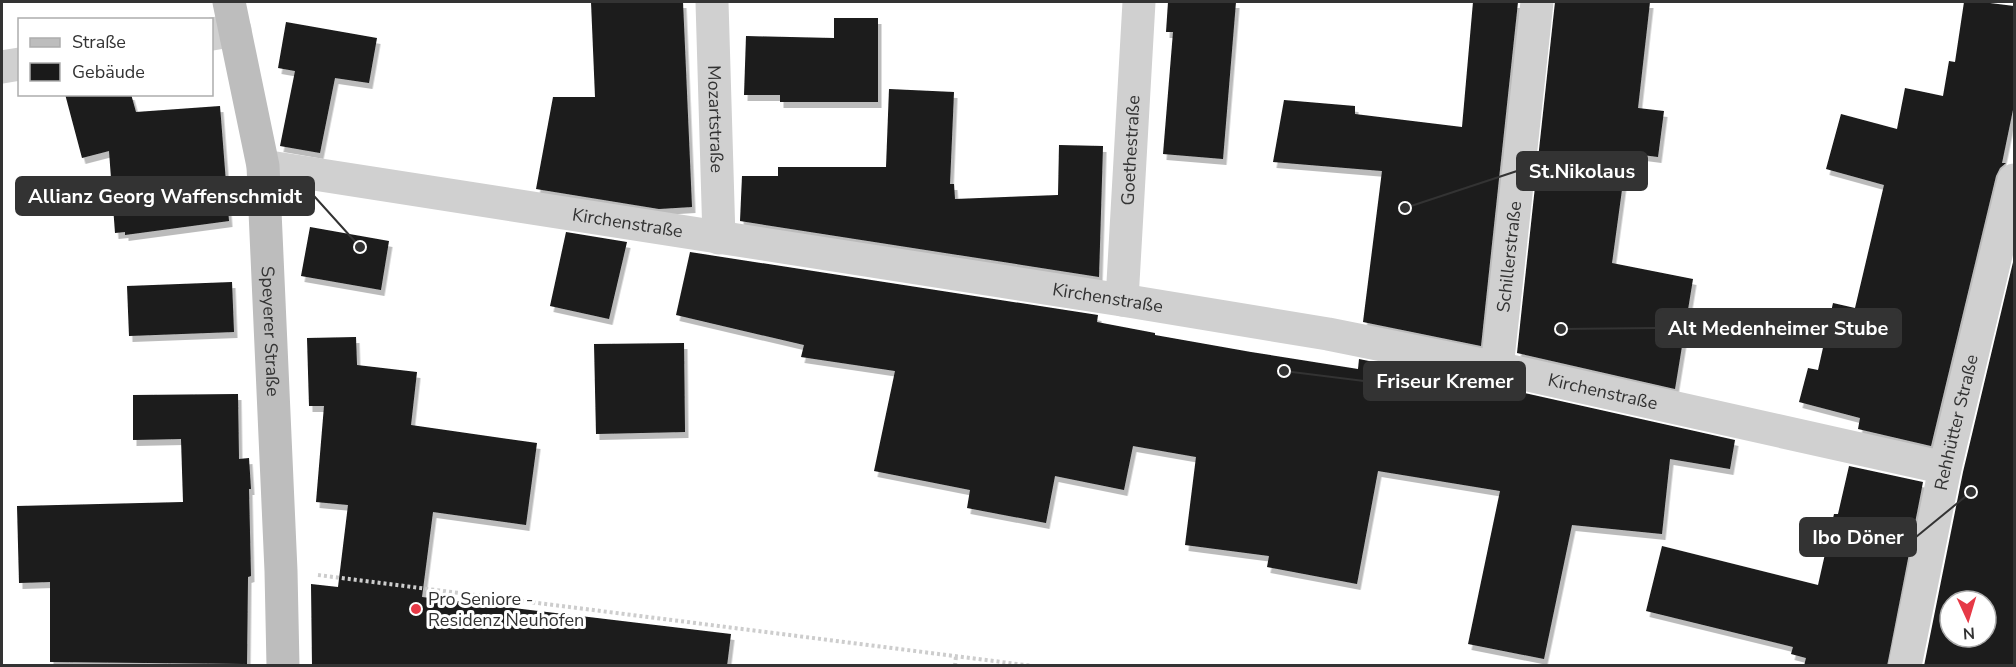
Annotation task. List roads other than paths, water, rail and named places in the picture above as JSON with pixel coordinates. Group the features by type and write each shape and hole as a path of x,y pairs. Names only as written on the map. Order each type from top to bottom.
{"main road":[{"name":"Speyerer Straße","path":"225,22 263,166 283,666"}],"street":[{"name":"Mozartstraße","path":"712,2 719,238"},
{"name":"Goethestraße","path":"1122,300 1139,2"},
{"name":"Schillerstraße","path":"1497,368 1537,2"},
{"path":"2,67 18,64"},
{"name":"Kirchenstraße","path":"263,166 1328,334 1497,368 1945,468"},
{"name":"Rehhütter Straße","path":"1905,666 1945,468 2014,180"}],"place":[{"name":"St.Nikolaus","path":"1405,208"},
{"name":"Allianz Georg Waffenschmidt","path":"360,247"},
{"name":"Alt Medenheimer Stube","path":"1561,329"},
{"name":"Friseur Kremer","path":"1284,371"},
{"name":"Ibo Döner","path":"1971,492"},
{"name":"Pro Seniore - Residenz Neuhofen","path":"416,609"}]}
